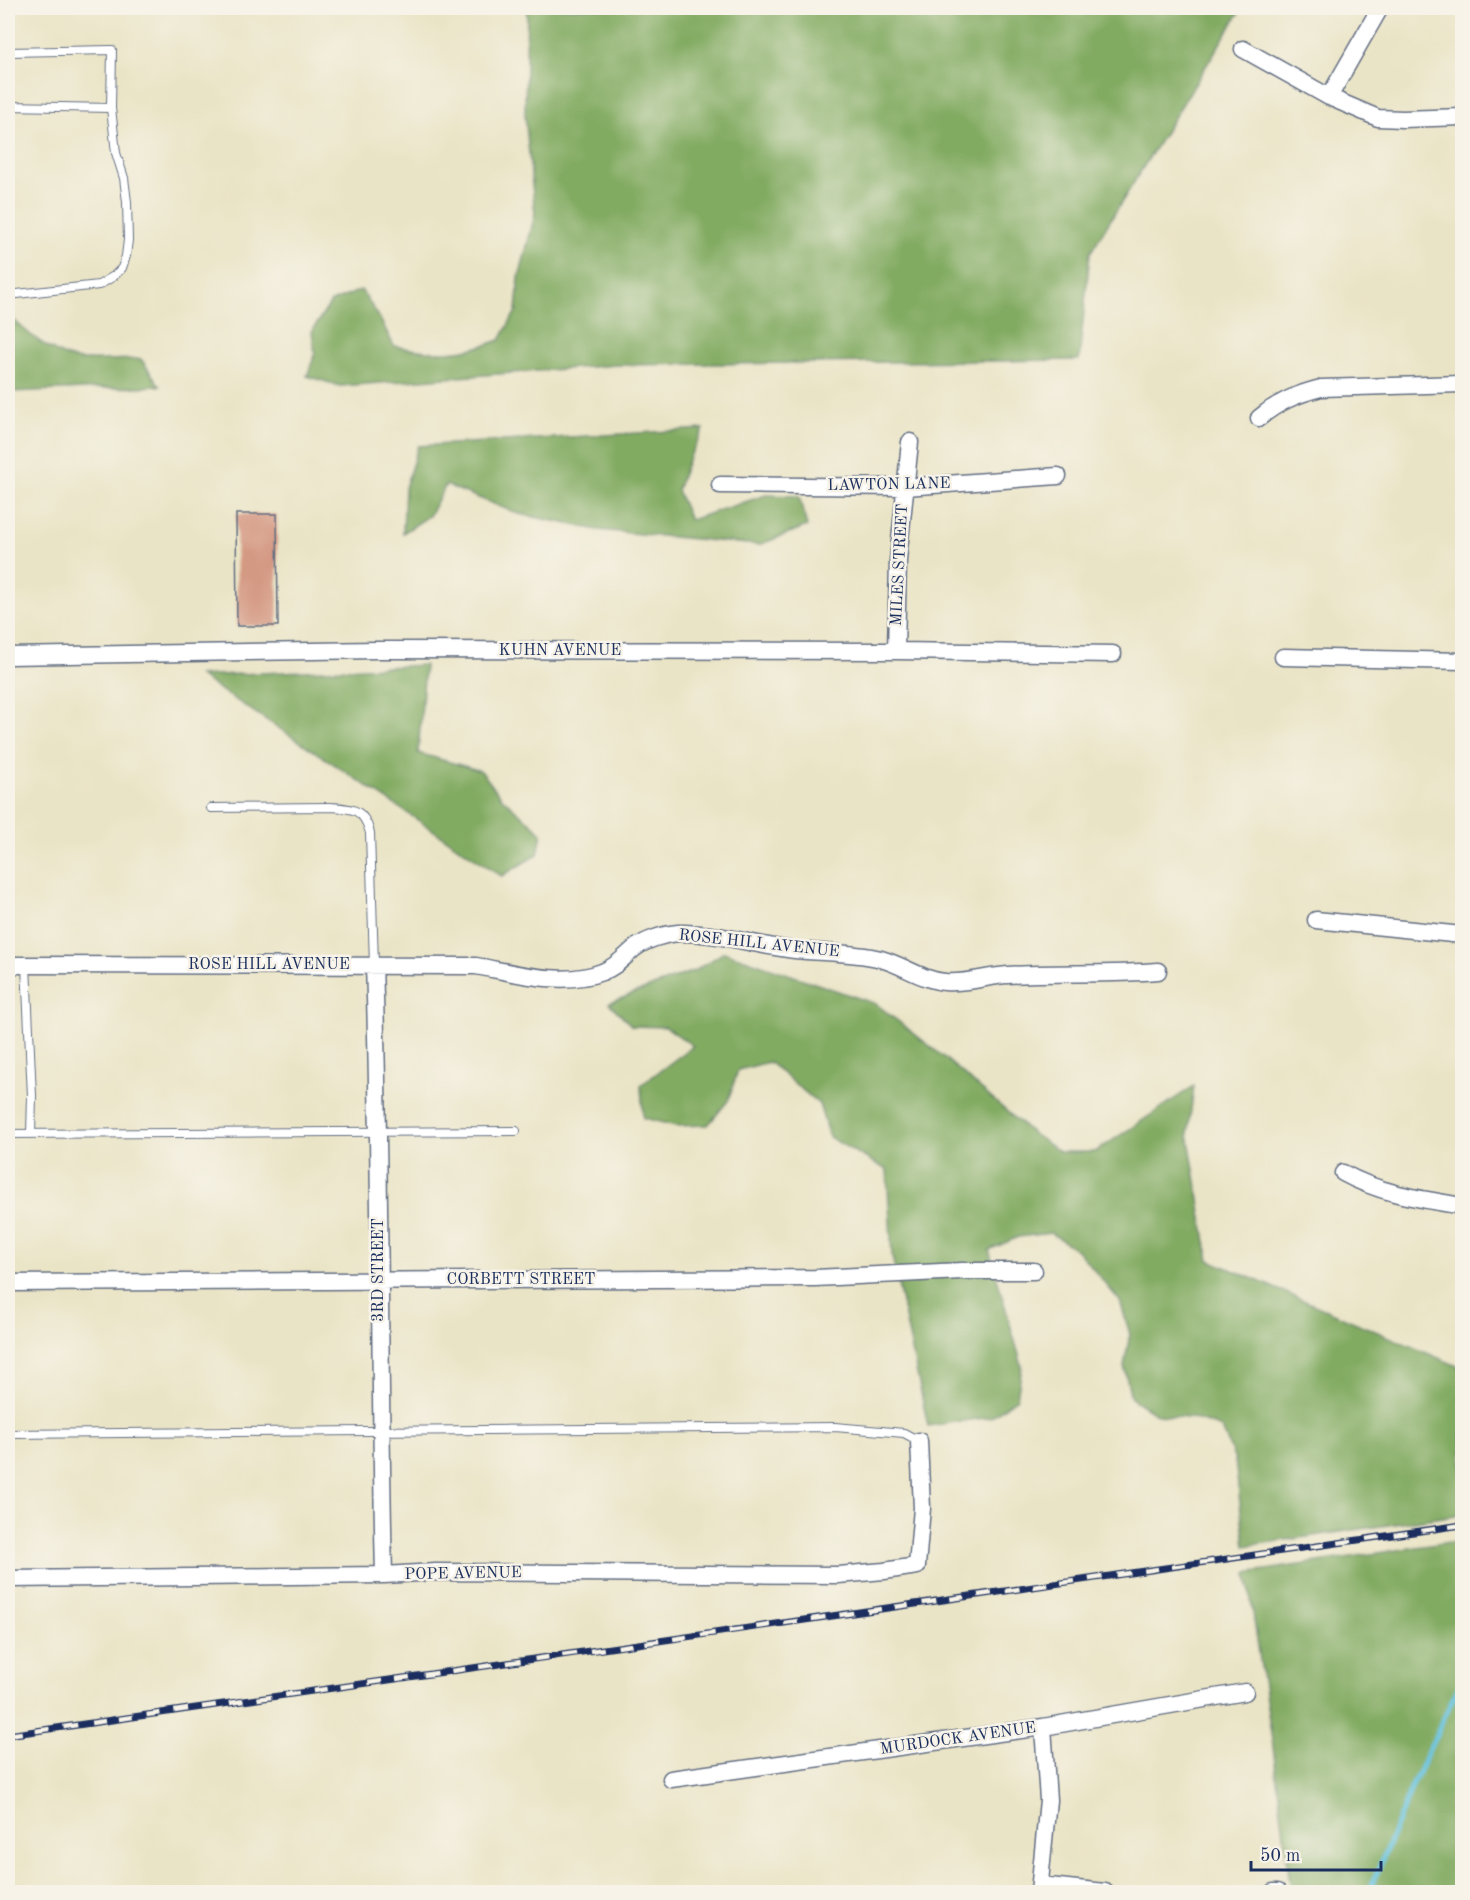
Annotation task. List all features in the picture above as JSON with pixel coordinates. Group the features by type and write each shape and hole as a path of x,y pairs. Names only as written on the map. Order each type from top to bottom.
{"street":[{"path":"1329,97 1380,8"},
{"path":"1244,49 1329,97 1378,118 1403,120 1462,117"},
{"path":"1259,418 1275,405 1300,393 1321,388 1462,384"},
{"name":"MILES STREET","path":"896,651 898,560 910,442"},
{"name":"LAWTON LANE","path":"720,485 905,487 1058,476"},
{"name":"KUHN AVENUE","path":"8,656 377,650 896,651 1113,654"},
{"path":"1283,657 1462,661"},
{"path":"1316,920 1462,935"},
{"name":"ROSE HILL AVENUE","path":"8,965 476,966 564,978 603,972 645,942 676,933 701,934 793,950 870,957 897,965 925,978 944,982 1023,974 1095,975 1158,971"},
{"name":"3RD STREET","path":"374,965 380,1132 379,1280 384,1575"},
{"path":"1343,1173 1363,1184 1388,1193 1462,1206"},
{"name":"CORBETT STREET","path":"8,1282 815,1278 950,1271 1034,1271"},
{"name":"POPE AVENUE","path":"8,1579 384,1575 436,1572 838,1575 884,1571 917,1566 922,1508 919,1441"},
{"name":"MURDOCK AVENUE","path":"671,1779 1043,1727 1245,1692"},
{"path":"1043,1727 1048,1800 1040,1889 1105,1893"},
{"path":"1273,1893 1278,1892"}],"lane":[{"path":"8,52 112,51 111,108 115,146 125,184 128,240 122,268 99,285 8,295"},
{"path":"8,106 111,108"},
{"path":"211,808 330,807 349,808 361,813 370,833 374,965"},
{"path":"26,965 32,1096 31,1134"},
{"path":"8,1134 516,1131"},
{"path":"8,1434 834,1427 904,1433 919,1441"}],"green space":[{"path":"527,8 1242,8 1090,253 1079,360 616,365 340,386 307,376 315,354 312,331 331,302 361,290 379,317 394,346 447,352 471,349 500,340 516,311 519,278 535,214 525,115"},
{"path":"8,314 38,341 65,356 88,360 141,359 160,386 8,392"},
{"path":"704,429 688,460 677,490 690,520 766,495 799,496 807,526 759,545 598,530 519,514 446,485 429,516 403,533 405,488 418,446"},
{"path":"425,665 418,753 481,771 501,797 542,833 538,854 502,876 199,676"},
{"path":"724,952 876,1004 940,1054 1033,1134 1060,1152 1095,1152 1194,1086 1188,1133 1209,1260 1462,1368 1462,1514 1245,1546 1235,1460 1222,1428 1190,1417 1158,1415 1131,1398 1124,1366 1130,1334 1120,1301 1077,1250 1051,1233 1018,1237 989,1250 1022,1366 1017,1398 991,1417 928,1426 892,1256 887,1170 829,1137 819,1104 769,1062 738,1070 728,1101 708,1125 676,1126 643,1118 641,1085 693,1046 666,1027 632,1026 609,1003 696,970"},
{"path":"1462,1540 1462,1892 1291,1892 1273,1747 1247,1573"}],"building":[{"path":"236,514 277,514 278,626 237,626"}],"waterway":[{"path":"1369,1892 1413,1784 1462,1679"}],"railway":[{"path":"8,1735 1462,1525"}]}
